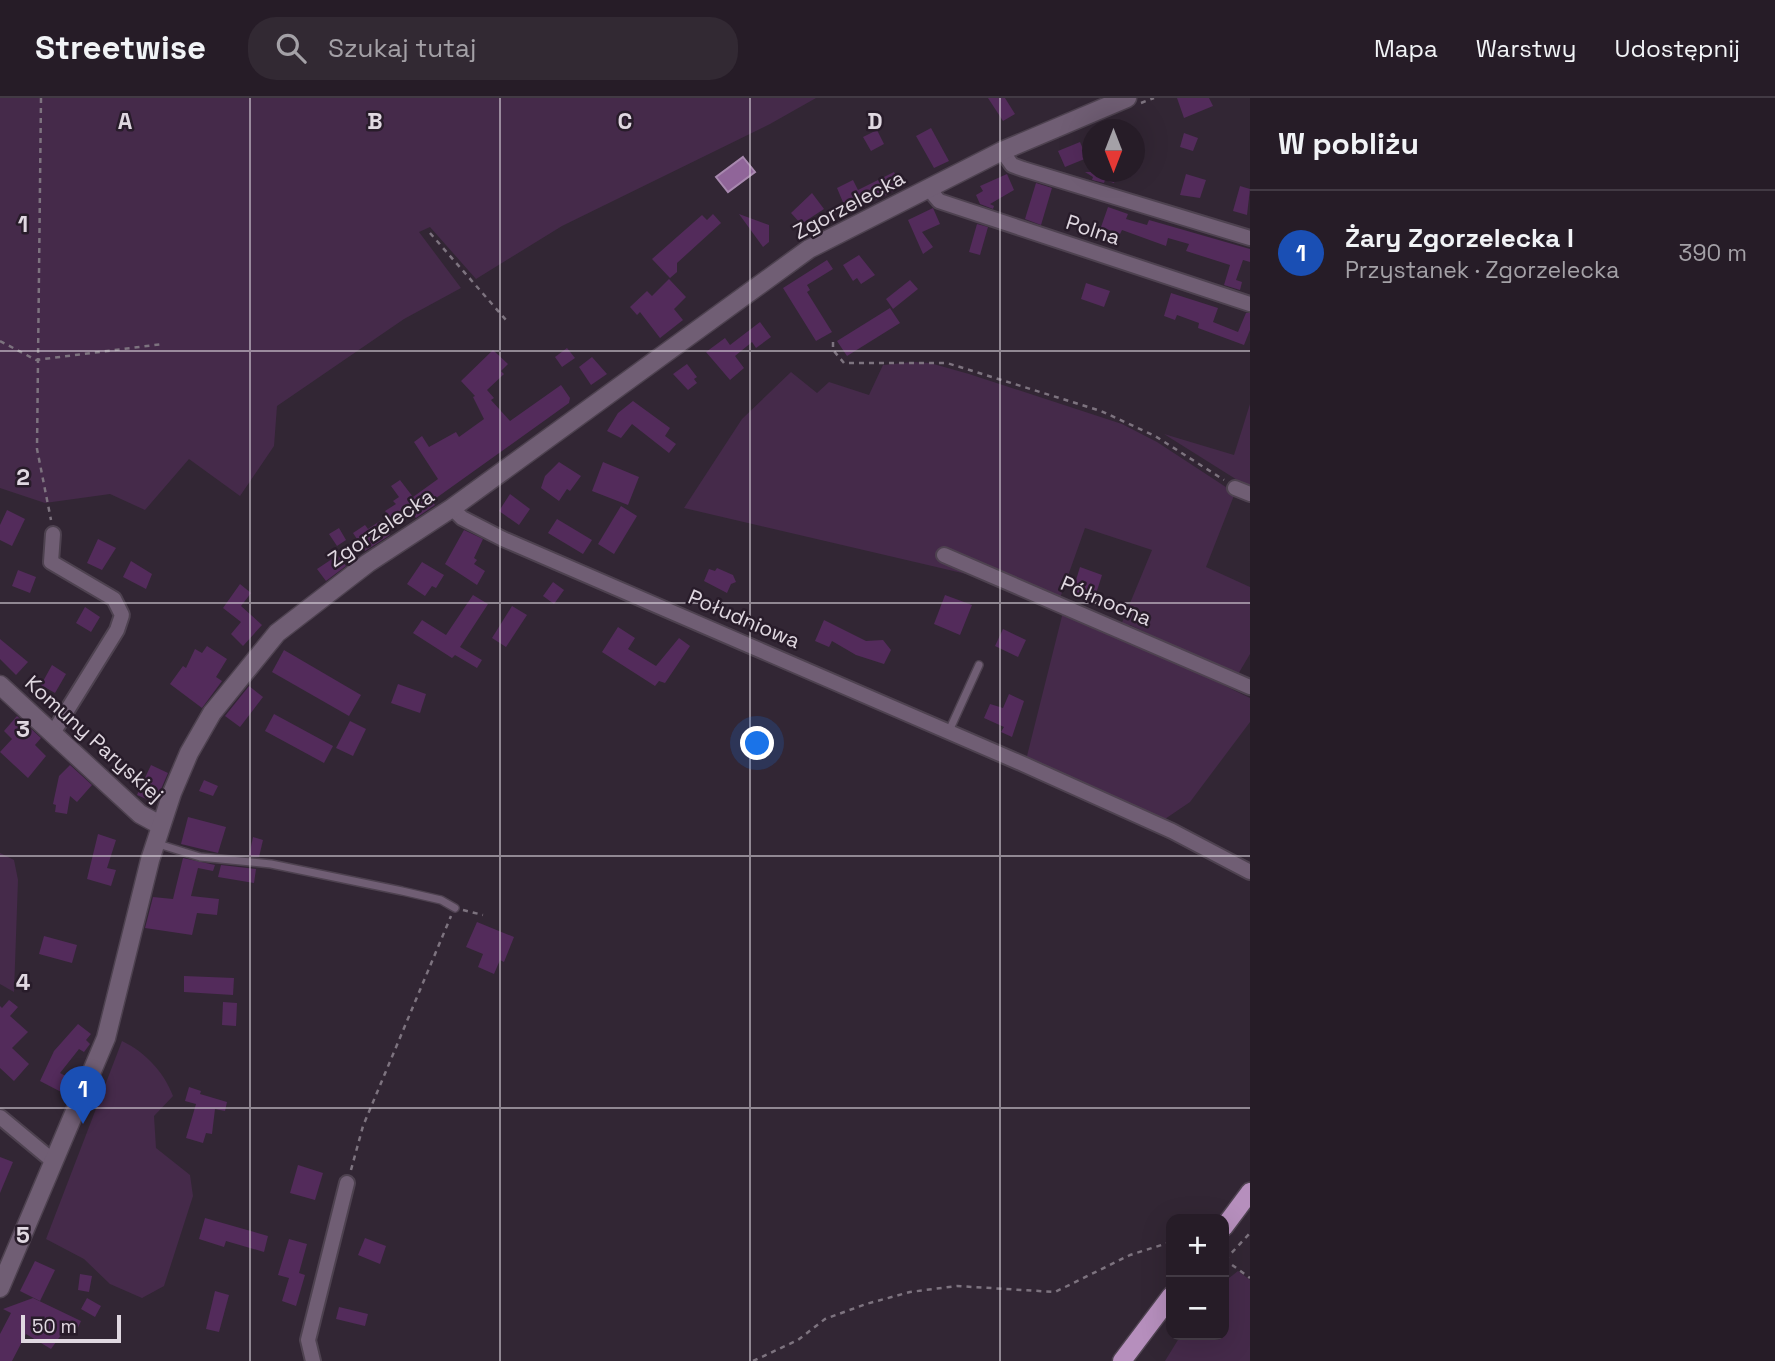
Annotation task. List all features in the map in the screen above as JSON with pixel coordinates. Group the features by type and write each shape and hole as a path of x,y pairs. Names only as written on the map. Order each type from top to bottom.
{"main road":[{"path":"1229,1220 1250,1192"},
{"path":"1122,1361 1166,1303"}],"street":[{"name":"Zgorzelecka","path":"0,1288 106,1038 160,825 189,753 212,713 277,633 368,562 452,508 809,249 1002,152 1131,102"},
{"path":"1002,152 1012,165 1023,169 1250,238"},
{"name":"Polna","path":"929,188 939,201 1250,304"},
{"path":"1235,488 1250,494"},
{"name":"Południowa","path":"452,508 462,518 503,539 1024,764 1172,831 1250,872"},
{"path":"53,534 51,562 114,599 122,615 117,630 53,733"},
{"name":"Północna","path":"944,555 1250,687"},
{"name":"Komuny Paryskiej","path":"0,685 140,814 160,825"},
{"path":"0,1117 53,1161"},
{"path":"313,1361 308,1339 347,1183"}],"lane":[{"path":"949,731 979,665"},
{"path":"155,843 200,857 271,864 402,891 441,900 455,908"}],"path":[{"path":"41,98 37,449 53,534"},
{"path":"1131,102 1154,98"},
{"path":"430,233 506,320"},
{"path":"0,341 36,360 163,344"},
{"path":"833,342 833,350 844,363 947,363 1101,411 1155,436 1235,488"},
{"path":"347,1183 363,1126 455,908 483,915"},
{"path":"1229,1255 1250,1233"},
{"path":"753,1361 798,1340 825,1319 877,1301 910,1292 957,1286 1055,1292 1130,1255 1166,1242"},
{"path":"1229,1262 1250,1278"}],"shaded area":[{"path":"0,98 816,98 770,124 562,226 476,279 430,227 419,232 461,288 404,319 277,406 274,446 240,496 189,459 145,510 110,494 45,503 0,488"},
{"path":"743,157 755,172 728,192 716,177"},
{"path":"930,363 969,374 1122,424 1157,442 1235,493 1206,567 1250,587 1250,654 1237,676 1130,625 1121,625 1152,550 1085,528 1059,601 992,580 684,508 742,419 791,372 817,393 829,382 869,395 883,365"},
{"path":"1250,404 1250,488 1164,434 1234,455"},
{"path":"1064,608 1250,698 1250,722 1190,802 1165,819 1026,760"},
{"path":"0,853 14,860 18,880 14,992 0,984"},
{"path":"122,1041 153,1064 169,1087 173,1096 154,1116 156,1148 190,1175 193,1196 164,1286 142,1298 110,1284 84,1259 46,1239"},
{"path":"1238,1271 1250,1280 1250,1361 1165,1361 1178,1340 1229,1340 1229,1278"}],"building":[{"path":"988,98 1005,98 1015,114 1003,121"},
{"path":"1177,98 1209,98 1213,106 1184,118"},
{"path":"931,128 949,161 934,168 916,136"},
{"path":"877,130 884,144 871,151 863,137"},
{"path":"1184,133 1198,138 1193,151 1180,147"},
{"path":"1080,142 1082,160 1065,167 1058,151"},
{"path":"894,172 902,187 876,200 873,193 845,207 837,188 853,180 858,190"},
{"path":"1007,174 1014,190 990,204 994,206 993,209 980,204 976,195 983,191 980,186"},
{"path":"1186,174 1206,180 1200,198 1180,195"},
{"path":"1036,183 1052,188 1041,225 1025,219"},
{"path":"1240,186 1250,189 1247,215 1233,211"},
{"path":"812,193 824,209 801,224 791,213"},
{"path":"1108,207 1128,214 1126,219 1147,225 1149,220 1250,249 1250,262 1243,260 1236,280 1242,282 1240,290 1224,285 1230,265 1186,251 1189,244 1168,238 1166,246 1122,230 1120,234 1101,227"},
{"path":"933,208 940,224 922,232 933,247 923,254 908,220"},
{"path":"713,214 721,223 677,263 677,272 670,278 652,259 702,215 707,220"},
{"path":"739,214 769,225 769,242 763,247"},
{"path":"977,224 988,227 980,255 969,252"},
{"path":"859,255 875,275 861,284 857,278 853,281 843,265"},
{"path":"827,260 833,269 807,285 810,290 807,292 832,332 816,341 783,288"},
{"path":"669,279 686,297 674,309 683,320 660,338 640,312 637,315 630,307 647,291 652,296"},
{"path":"910,280 918,289 893,309 886,299"},
{"path":"1086,283 1110,291 1104,307 1081,299"},
{"path":"1171,293 1218,308 1213,322 1238,332 1246,313 1250,313 1250,330 1244,345 1198,328 1199,323 1177,315 1175,320 1164,316"},
{"path":"890,308 900,323 847,356 837,341"},
{"path":"760,322 771,337 756,348 752,342 735,356 744,368 730,380 706,352 725,338 730,345"},
{"path":"567,348 575,358 562,367 555,357"},
{"path":"493,350 508,364 501,371 504,374 487,390 494,398 491,400 510,421 561,385 570,398 569,403 432,501 435,505 416,518 408,510 392,521 385,511 396,504 393,501 399,497 391,486 400,480 413,497 438,479 414,442 422,436 429,447 456,432 459,437 484,419 473,397 475,396 461,381"},
{"path":"592,357 607,374 591,385 579,367"},
{"path":"687,364 697,377 694,379 697,383 688,390 673,374"},
{"path":"633,401 670,428 665,436 676,444 669,453 632,424 621,438 607,431 618,413"},
{"path":"559,462 581,476 559,501 541,488 545,476"},
{"path":"603,462 639,477 628,505 592,491"},
{"path":"510,494 530,509 519,525 499,511"},
{"path":"621,506 637,516 614,554 598,544"},
{"path":"7,510 25,519 12,546 0,540 0,525"},
{"path":"557,519 592,540 583,554 548,533"},
{"path":"380,521 390,535 365,551 353,533 365,525 368,529"},
{"path":"339,528 346,540 337,546 329,534"},
{"path":"464,530 483,539 474,558 477,560 474,564 485,571 477,585 445,564"},
{"path":"98,539 116,548 102,570 87,563"},
{"path":"338,555 346,566 326,581 317,569"},
{"path":"131,561 152,574 146,589 123,577"},
{"path":"422,562 444,575 436,588 432,586 425,596 407,584"},
{"path":"1080,567 1102,575 1094,600 1072,593"},
{"path":"717,568 733,575 736,582 731,584 727,593 704,581 709,569 715,571"},
{"path":"18,570 36,577 30,593 12,586"},
{"path":"553,582 564,590 554,604 543,596"},
{"path":"240,584 251,593 241,606 262,625 243,646 231,634 241,622 223,608"},
{"path":"473,595 488,604 460,647 482,660 477,668 455,655 452,658 413,633 422,620 446,635"},
{"path":"945,595 972,605 960,635 934,624"},
{"path":"512,606 527,615 506,647 492,638"},
{"path":"85,607 100,617 91,632 76,623"},
{"path":"824,620 866,641 883,640 891,650 884,664 856,655 832,641 829,647 815,641"},
{"path":"618,627 635,638 628,649 656,666 679,638 690,646 665,683 659,681 655,686 602,652"},
{"path":"1003,629 1026,640 1018,657 995,646"},
{"path":"0,639 28,662 16,675 0,659"},
{"path":"207,646 227,659 216,677 222,681 202,708 170,684 183,666 186,668 195,649 202,653"},
{"path":"284,650 361,695 349,716 272,672"},
{"path":"52,665 66,674 55,693 41,685"},
{"path":"398,684 426,694 420,713 391,703"},
{"path":"249,686 263,697 240,727 225,716"},
{"path":"1009,694 1024,701 1012,737 1001,732 1004,727 984,718 990,704 1003,708"},
{"path":"274,714 333,746 324,763 265,731"},
{"path":"17,716 41,738 35,745 46,756 28,778 0,752 12,739 4,731"},
{"path":"350,721 366,729 353,756 336,748"},
{"path":"70,765 92,785 77,802 70,796 67,814 55,812 56,805 53,804 59,776"},
{"path":"151,765 168,773 155,803 137,795"},
{"path":"204,780 218,786 213,796 199,791"},
{"path":"188,817 226,827 218,853 181,844"},
{"path":"98,834 116,840 107,868 116,870 111,886 87,879"},
{"path":"253,837 263,840 259,857 249,856"},
{"path":"183,858 215,865 213,871 198,868 191,896 219,899 217,915 197,913 192,935 145,928 153,897 173,899"},
{"path":"221,865 256,869 254,883 218,877"},
{"path":"477,922 514,937 504,962 500,960 494,974 478,967 483,954 466,947"},
{"path":"44,936 77,945 72,963 39,954"},
{"path":"184,976 234,978 233,995 184,992"},
{"path":"9,1000 18,1007 10,1016 28,1032 12,1048 29,1064 14,1081 0,1068 0,1006 2,1008"},
{"path":"223,1002 237,1003 236,1026 222,1025"},
{"path":"78,1024 91,1034 86,1040 90,1044 84,1052 79,1049 60,1073 73,1080 65,1094 40,1081 54,1051"},
{"path":"189,1087 201,1091 200,1094 227,1102 225,1111 215,1109 212,1134 206,1133 203,1143 186,1138 196,1104 185,1101"},
{"path":"0,1157 13,1162 0,1193"},
{"path":"298,1165 323,1173 315,1200 290,1193"},
{"path":"205,1218 268,1236 264,1252 226,1241 224,1247 199,1239"},
{"path":"365,1238 386,1246 380,1264 358,1255"},
{"path":"289,1239 307,1244 299,1273 305,1275 296,1306 282,1301 289,1278 278,1275"},
{"path":"35,1261 55,1270 40,1301 20,1291"},
{"path":"80,1274 92,1276 89,1292 78,1290"},
{"path":"215,1291 229,1295 219,1332 206,1329"},
{"path":"33,1298 81,1321 76,1332 66,1328 51,1349 26,1334 12,1361 0,1361 0,1334 11,1313 3,1309"},
{"path":"87,1298 101,1306 95,1317 81,1309"},
{"path":"339,1307 368,1314 365,1326 336,1319"}],"place":[{"name":"Żary Zgorzelecka I","path":"83,1124"}]}
